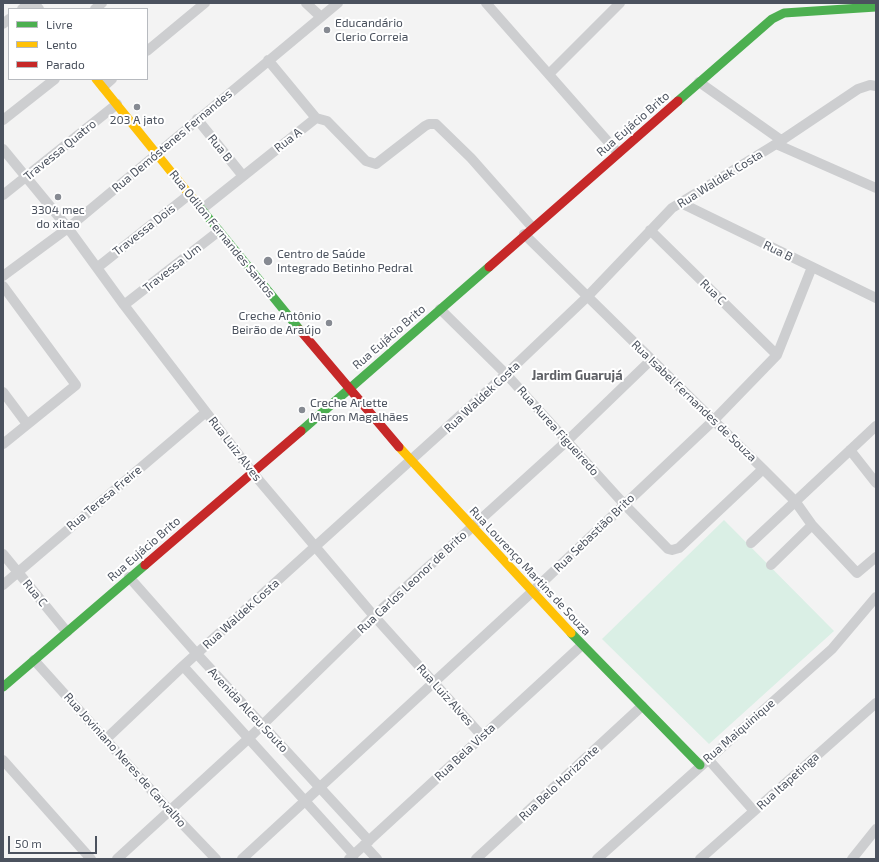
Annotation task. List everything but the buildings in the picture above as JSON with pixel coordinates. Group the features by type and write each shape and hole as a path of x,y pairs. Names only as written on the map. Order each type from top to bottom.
{"street":[{"path":"148,49 205,3"},
{"path":"306,3 321,17"},
{"name":"Rua Demóstenes Fernandes","path":"3,276 68,228 338,3"},
{"path":"486,3 618,152"},
{"path":"548,74 620,3"},
{"path":"794,8 876,7"},
{"name":"Rua Eujácio Brito","path":"3,687 348,389 772,19 794,8"},
{"path":"268,60 316,118 327,122 366,161 376,164 425,126 429,124 436,124 471,158 532,227"},
{"path":"3,120 54,80"},
{"path":"99,83 109,80"},
{"path":"699,82 779,142 876,188"},
{"name":"Rua Odilon Fernandes Santos","path":"99,83 348,389"},
{"name":"Rua Waldek Costa","path":"106,739 183,666 506,374 587,297 672,208 779,142 858,89 870,85 876,86"},
{"name":"Travessa Quatro","path":"3,195 117,104"},
{"name":"Rua A","path":"202,209 316,118"},
{"name":"Rua B","path":"197,120 243,176"},
{"name":"Rua Luiz Alves","path":"3,149 68,228 98,267 124,305 252,472 374,616 482,736"},
{"name":"Travessa Dois","path":"98,267 190,194"},
{"name":"Rua B","path":"681,203 876,298"},
{"name":"Rua C","path":"650,230 777,355"},
{"name":"Travessa Um","path":"124,305 219,232"},
{"name":"Rua Isabel Fernandes de Souza","path":"524,234 795,501 812,525 857,573 876,557"},
{"name":"Rua Sebastião Brito","path":"242,859 321,788 532,592 714,420 777,355 812,267"},
{"path":"3,286 76,385 3,444"},
{"name":"Rua Aurea Figueiredo","path":"440,308 506,374 624,504 668,549 676,550 763,469"},
{"name":"Rua Carlos Leonor de Brito","path":"117,859 262,726 374,616 567,441 652,359"},
{"name":"Rua Lourenço Martins de Souza","path":"348,389 411,461 532,592 700,766"},
{"path":"3,392 27,424"},
{"name":"Rua Teresa Freire","path":"3,585 206,412"},
{"path":"752,542 876,426"},
{"path":"850,450 876,483"},
{"path":"771,565 812,525"},
{"name":"Rua C","path":"3,554 66,632"},
{"name":"Avenida Alceu Souto","path":"129,577 262,726 321,788 366,843 377,859"},
{"name":"Rua Maiquinique","path":"597,859 832,648 876,597"},
{"name":"Rua Bela Vista","path":"352,857 582,645"},
{"name":"Rua Joviniano Neres de Carvalho","path":"34,660 170,811 216,859"},
{"name":"Avenida Alceu Souto","path":"183,666 306,801 352,857"},
{"name":"Rua Itapetinga","path":"700,859 876,703"},
{"name":"Rua Belo Horizonte","path":"476,859 642,706"},
{"path":"708,759 754,811"},
{"path":"3,760 91,859"},
{"path":"852,859 876,829"}],"green space":[{"path":"724,520 834,631 709,744 602,639"}],"traffic: fast":[{"path":"678,101 772,19 784,13 876,7"},
{"path":"198,205 300,330"},
{"path":"301,431 489,267"},
{"path":"3,687 145,565"},
{"path":"571,633 700,765"}],"traffic: slow":[{"path":"97,80 198,205"},
{"path":"399,447 571,633"}],"traffic: jam":[{"path":"489,267 678,101"},
{"path":"300,330 399,447"},
{"path":"145,565 301,431"}],"place":[{"name":"Educandário Clerio Correia","path":"327,30"},
{"name":"203 A jato","path":"137,107"},
{"name":"3304 mec do xitao","path":"58,197"},
{"name":"Centro de Saúde Integrado Betinho Pedral","path":"268,261"},
{"name":"Creche Antônio Beirão de Araújo","path":"329,323"},
{"name":"Creche Arlette Maron Magalhães","path":"302,410"}],"district":[{"name":"Jardim Guarujá","path":"577,376"}]}
